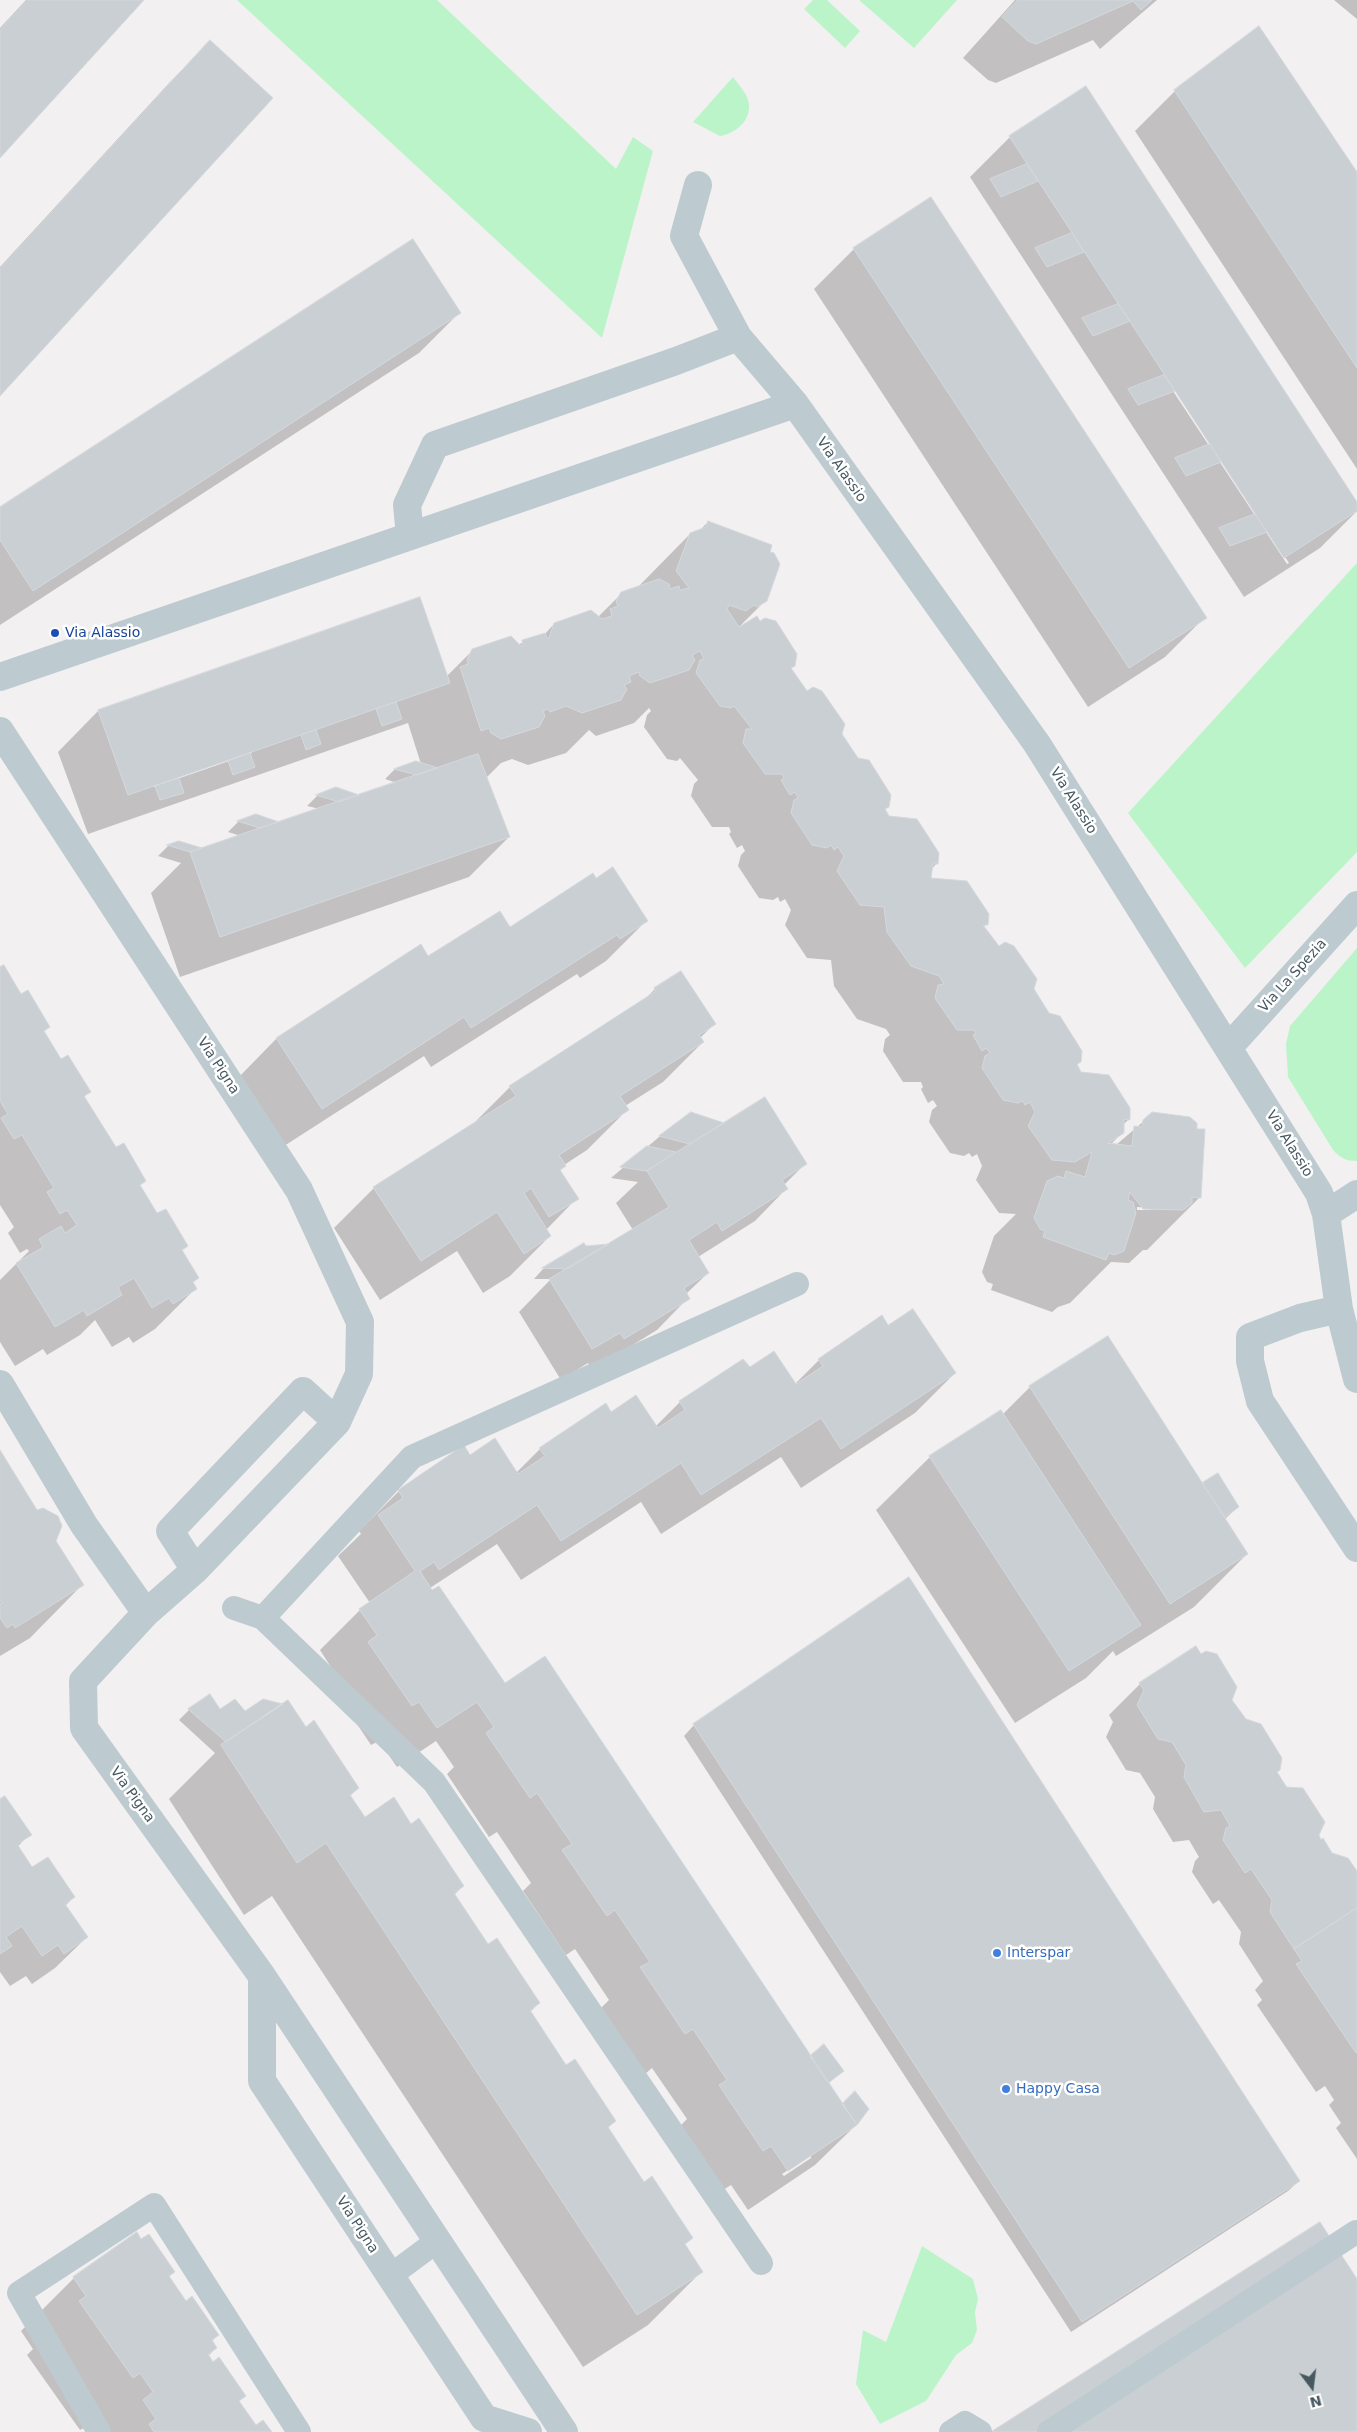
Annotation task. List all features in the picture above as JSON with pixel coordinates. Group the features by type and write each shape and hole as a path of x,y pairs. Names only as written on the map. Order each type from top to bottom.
{"street":[{"name":"Via Alassio","path":"698,185 684,236 738,336 796,404 1037,744 1319,1193 1326,1214 1339,1309 1357,1379"},
{"path":"410,535 407,505 435,445 676,361 738,336"},
{"path":"0,677 796,404"},
{"name":"Via Pigna","path":"0,731 299,1190 360,1322 359,1374 337,1422 195,1570 146,1613 83,1681 84,1728 262,1976 564,2432"},
{"name":"Via La Spezia","path":"1229,1047 1357,905"},
{"path":"1326,1214 1357,1194"},
{"path":"1339,1309 1300,1318 1250,1337 1250,1362 1260,1401 1357,1548"},
{"path":"0,1384 84,1525 146,1613"},
{"path":"195,1570 170,1531 303,1392 337,1422"},
{"name":"Via Pigna","path":"262,1976 262,2081 484,2418 528,2432"}],"lane":[{"path":"262,1618 412,1457 797,1284"},
{"path":"234,1608 262,1618 434,1782 761,2263"},
{"path":"99,2432 19,2293 154,2205 299,2432"},
{"path":"1049,2432 1356,2232 1357,2234"},
{"path":"390,2276 438,2241"},
{"path":"951,2432 965,2423 980,2432"}],"green space":[{"path":"237,0 437,0 616,169 633,137 653,151 602,338"},
{"path":"813,0 827,0 860,31 845,48 804,9"},
{"path":"859,0 957,0 914,48"},
{"path":"733,77 747,97 749,111 739,128 720,136 693,122"},
{"path":"1357,563 1357,852 1245,968 1128,813"},
{"path":"1357,948 1357,1161 1344,1158 1333,1150 1288,1077 1286,1044 1290,1026"},
{"path":"922,2246 973,2279 978,2299 975,2312 977,2330 972,2343 956,2355 926,2401 880,2424 856,2384 863,2330 886,2342"}],"building":[{"path":"28,0 144,0 0,158 0,30"},
{"path":"1018,0 1152,0 1141,10 1133,1 1036,44 1028,41 1002,17"},
{"path":"1259,26 1357,172 1357,368 1174,90"},
{"path":"210,40 273,98 0,396 0,269"},
{"path":"1086,86 1357,502 1357,511 1284,558 1009,136"},
{"path":"1027,164 1038,181 1001,197 990,179"},
{"path":"931,197 1207,618 1129,668 853,248"},
{"path":"1072,233 1084,252 1047,267 1035,248"},
{"path":"413,239 461,313 33,591 0,540 0,507"},
{"path":"1118,304 1130,321 1093,336 1082,318"},
{"path":"1164,375 1175,391 1138,405 1128,389"},
{"path":"1210,444 1221,462 1186,476 1175,458"},
{"path":"1255,514 1267,532 1230,546 1219,528"},
{"path":"708,521 772,545 770,552 774,553 780,564 767,601 757,607 754,605 746,611 729,605 727,609 739,627 757,616 760,621 765,618 776,621 797,654 795,666 791,668 807,691 813,687 822,691 845,724 842,734 858,758 869,760 891,795 889,807 885,809 889,816 917,819 939,853 938,864 933,864 931,878 967,881 989,914 988,925 983,925 999,946 1005,942 1014,946 1037,979 1034,989 1049,1013 1060,1016 1082,1051 1081,1062 1077,1064 1081,1072 1109,1075 1130,1108 1130,1120 1124,1119 1124,1133 1108,1143 1132,1146 1134,1126 1142,1127 1143,1120 1152,1112 1190,1117 1197,1123 1197,1129 1205,1129 1201,1198 1192,1197 1192,1203 1183,1210 1143,1209 1130,1192 1128,1200 1133,1202 1136,1213 1124,1251 1114,1255 1109,1253 1106,1260 1043,1237 1045,1231 1040,1229 1034,1218 1047,1181 1058,1176 1064,1178 1066,1171 1085,1177 1092,1152 1075,1162 1052,1160 1028,1126 1035,1112 1030,1102 1025,1105 1023,1101 1018,1103 1003,1100 982,1068 985,1056 990,1053 986,1048 982,1051 973,1035 976,1034 974,1030 957,1030 935,998 938,985 944,984 939,976 911,966 887,932 884,907 860,905 837,871 844,856 838,847 834,850 831,845 827,848 812,845 791,813 794,800 798,798 795,792 790,795 781,780 784,778 782,774 765,774 743,743 746,729 752,729 734,706 731,708 720,706 696,673 700,660 704,659 700,651 692,655 695,660 689,670 650,683 640,676 639,672 629,676 631,682 624,685 627,689 621,700 582,713 566,706 550,712 548,709 543,711 545,716 539,727 501,739 491,733 489,728 481,731 460,667 468,664 467,660 472,649 511,636 521,646 523,646 522,640 545,633 547,638 549,638 554,623 591,610 602,619 612,616 610,609 618,606 616,601 621,592 659,579 669,584 670,589 679,586 680,590 689,588 676,571 690,533 706,527"},
{"path":"420,597 450,683 128,795 98,710"},
{"path":"396,702 402,719 382,726 376,709"},
{"path":"316,730 321,744 306,750 301,735"},
{"path":"250,753 255,767 233,775 228,761"},
{"path":"478,754 510,837 220,937 190,852"},
{"path":"416,761 438,768 417,775 394,769"},
{"path":"179,778 184,793 160,800 155,786"},
{"path":"336,787 359,795 339,802 316,795"},
{"path":"256,814 279,822 260,828 237,821"},
{"path":"179,841 202,848 190,852 167,845"},
{"path":"613,867 648,921 620,939 617,935 471,1028 464,1017 322,1109 276,1038 421,944 428,956 500,911 510,927 593,873 596,878"},
{"path":"4,965 21,994 28,990 50,1027 44,1031 61,1059 68,1055 91,1092 84,1096 116,1147 124,1143 146,1181 140,1185 157,1213 166,1209 188,1246 182,1250 199,1278 193,1282 197,1289 173,1304 169,1298 152,1308 134,1278 118,1287 122,1295 87,1316 84,1310 55,1327 16,1263 43,1247 39,1239 61,1226 65,1233 77,1225 67,1210 60,1214 47,1192 54,1188 22,1135 14,1139 1,1118 8,1114 0,1101 0,967"},
{"path":"681,971 716,1024 699,1035 704,1042 620,1096 629,1110 559,1155 566,1166 560,1170 579,1199 549,1217 531,1188 524,1193 551,1236 524,1254 497,1212 421,1261 373,1187 516,1096 509,1086 656,991 654,988"},
{"path":"765,1097 807,1164 782,1180 788,1189 722,1231 717,1222 689,1240 709,1273 684,1288 690,1299 624,1339 620,1333 592,1349 549,1279 669,1207 647,1171"},
{"path":"691,1112 724,1123 690,1144 659,1136"},
{"path":"647,1146 676,1152 647,1171 620,1167"},
{"path":"584,1243 586,1246 609,1244 567,1269 542,1268"},
{"path":"913,1309 956,1373 841,1449 821,1418 701,1495 681,1463 561,1541 537,1505 439,1570 434,1562 420,1571 432,1590 439,1586 505,1683 545,1656 857,2125 788,2171 771,2146 763,2151 719,2085 727,2080 693,2029 685,2034 640,1967 650,1962 615,1910 607,1916 562,1850 572,1844 537,1793 530,1798 486,1733 494,1727 477,1702 437,1728 419,1702 412,1706 368,1642 377,1635 359,1609 415,1571 378,1515 403,1498 398,1490 464,1445 470,1455 495,1438 518,1474 545,1456 539,1448 606,1403 611,1412 636,1395 658,1428 685,1410 679,1401 743,1359 750,1367 774,1351 796,1384 823,1366 818,1359 882,1315 888,1325"},
{"path":"1108,1336 1248,1554 1170,1604 1029,1386"},
{"path":"1001,1410 1141,1625 1069,1671 929,1456"},
{"path":"0,1450 37,1510 43,1508 58,1516 62,1526 56,1541 84,1585 15,1628 13,1624 7,1628 0,1618 0,1604 2,1603 0,1600"},
{"path":"1218,1473 1239,1507 1225,1517 1202,1483"},
{"name":"Interspar","path":"909,1577 1300,2181 1082,2322 693,1724"},
{"path":"1196,1646 1201,1654 1206,1651 1217,1654 1237,1687 1232,1700 1246,1719 1261,1724 1282,1758 1280,1770 1277,1772 1286,1787 1303,1788 1325,1822 1319,1835 1321,1840 1323,1838 1332,1853 1348,1858 1357,1871 1357,1908 1294,1949 1270,1912 1272,1900 1251,1869 1245,1873 1223,1840 1226,1828 1230,1826 1221,1810 1204,1812 1184,1777 1186,1765 1172,1742 1158,1739 1137,1705 1144,1690 1139,1683"},
{"path":"210,1694 220,1709 235,1699 245,1711 263,1699 283,1704 226,1742 188,1709"},
{"path":"288,1700 306,1727 314,1720 359,1788 350,1795 365,1817 394,1797 411,1824 419,1818 464,1886 454,1893 488,1944 497,1938 540,2003 530,2010 566,2065 575,2059 616,2121 608,2127 644,2182 652,2176 693,2238 685,2244 703,2272 637,2315 326,1843 297,1863 221,1745"},
{"path":"5,1796 32,1835 17,1844 32,1867 48,1857 75,1897 65,1904 88,1937 64,1954 58,1945 42,1956 22,1926 6,1937 12,1946 0,1954 0,1799"},
{"path":"1357,1908 1356,2053 1296,1964 1302,1961 1294,1949"},
{"path":"824,2044 844,2071 828,2083 810,2056"},
{"path":"855,2091 869,2109 857,2125 842,2104"},
{"path":"1320,2222 1357,2279 1357,2432 991,2432"},
{"path":"137,2232 141,2239 149,2234 175,2272 169,2276 186,2301 192,2296 219,2335 212,2340 217,2348 208,2354 213,2362 219,2357 246,2396 239,2401 256,2425 263,2420 272,2432 154,2432 149,2424 156,2419 143,2400 153,2392 140,2373 133,2378 79,2301 86,2296 73,2277"}],"place":[{"name":"Via Alassio","path":"55,633"},
{"name":"Interspar","path":"997,1953"},
{"name":"Happy Casa","path":"1006,2089"}]}
